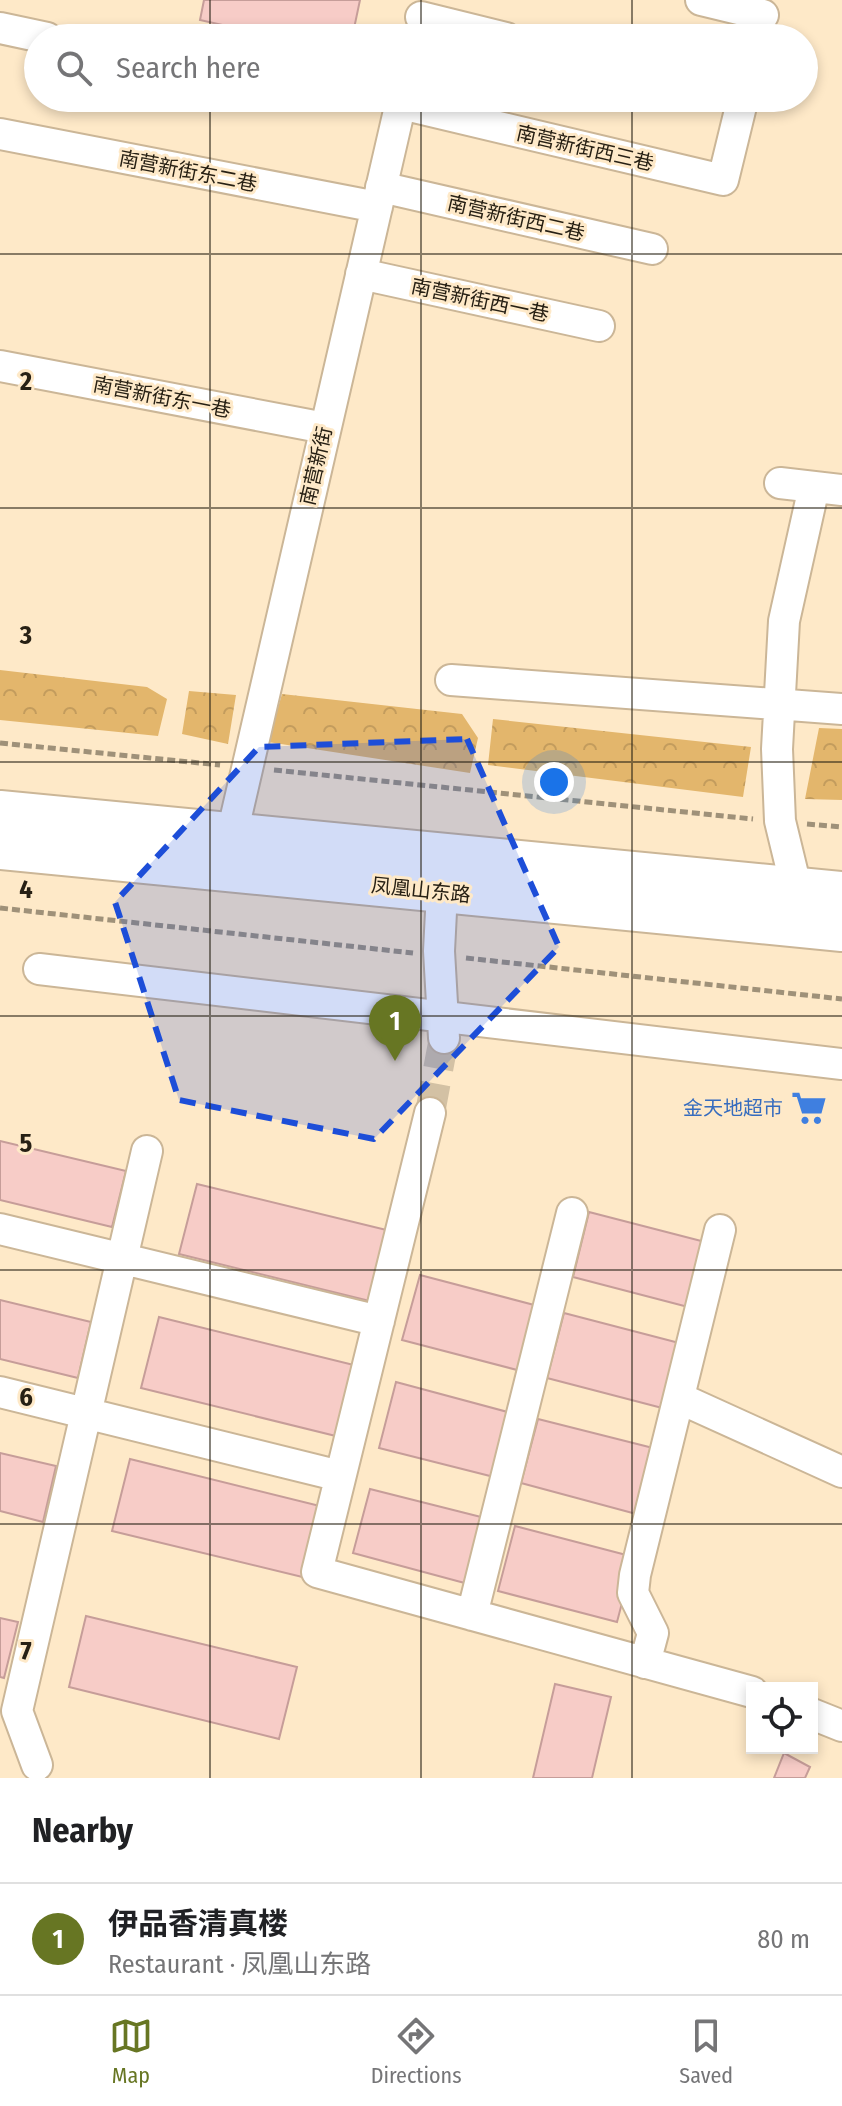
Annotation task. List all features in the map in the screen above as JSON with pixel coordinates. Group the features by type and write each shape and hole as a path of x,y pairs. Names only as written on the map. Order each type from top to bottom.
{"main road":[{"name":"凤凰山东路","path":"0,811 842,892"},
{"name":"凤凰山东路","path":"0,849 842,931"}],"street":[{"path":"701,0 762,18"},
{"path":"421,18 446,24"},
{"path":"0,28 24,33"},
{"name":"南营新街","path":"232,834 398,112"},
{"name":"南营新街西三巷","path":"446,112 723,180 740,112"},
{"name":"南营新街东二巷","path":"0,134 379,197"},
{"name":"南营新街西二巷","path":"379,197 652,249"},
{"name":"南营新街西一巷","path":"361,274 599,326"},
{"name":"南营新街东一巷","path":"0,366 325,428"},
{"path":"780,483 828,489 784,621 783,678 779,702 780,821 796,887"},
{"path":"451,680 842,709"},
{"path":"442,892 439,951 445,1027"},
{"path":"39,969 445,1027 842,1064"},
{"path":"430,1113 317,1572 746,1690"},
{"path":"37,1765 17,1711 147,1151"},
{"path":"472,1615 572,1213"},
{"path":"0,1229 379,1321"},
{"path":"645,1663 653,1633 633,1593 635,1575 720,1230"},
{"path":"0,1392 340,1476"},
{"path":"679,1398 842,1472"},
{"path":"818,1716 842,1726"}],"path":[{"path":"0,743 842,827"}],"highlighted area":[{"path":"467,739 559,947 374,1139 179,1100 115,902 259,747"}],"green space":[{"path":"0,670 147,687 167,699 158,736 0,720"},
{"path":"189,691 236,695 228,744 182,734"},
{"path":"282,694 462,714 478,738 470,773 268,742"},
{"path":"493,719 751,747 743,797 488,765"},
{"path":"819,728 842,729 842,800 805,799"}],"building":[{"path":"204,0 360,0 355,24 218,24 200,20"},
{"path":"0,1141 126,1171 112,1227 0,1200"},
{"path":"197,1184 407,1235 390,1306 179,1254"},
{"path":"589,1212 709,1243 692,1308 573,1277"},
{"path":"420,1275 538,1306 521,1371 402,1340"},
{"path":"0,1300 91,1322 78,1378 0,1359"},
{"path":"564,1313 683,1344 666,1409 547,1378"},
{"path":"159,1317 370,1369 352,1440 141,1388"},
{"path":"396,1382 515,1414 498,1478 379,1448"},
{"path":"538,1419 657,1449 640,1515 521,1483"},
{"path":"0,1453 56,1466 43,1522 0,1511"},
{"path":"130,1459 340,1511 323,1582 112,1531"},
{"path":"370,1489 489,1519 472,1585 353,1553"},
{"path":"515,1526 634,1557 617,1622 498,1591"},
{"path":"86,1616 297,1667 279,1739 69,1687"},
{"path":"0,1618 18,1622 4,1678 0,1677"},
{"path":"555,1684 611,1697 592,1778 533,1778"},
{"path":"784,1754 810,1767 805,1778 774,1778"}],"tunnel":[{"path":"430,1113 444,1038"}],"place":[{"name":"伊品香清真楼","path":"395,1061"},
{"name":"金天地超市","path":"809,1108"}]}
